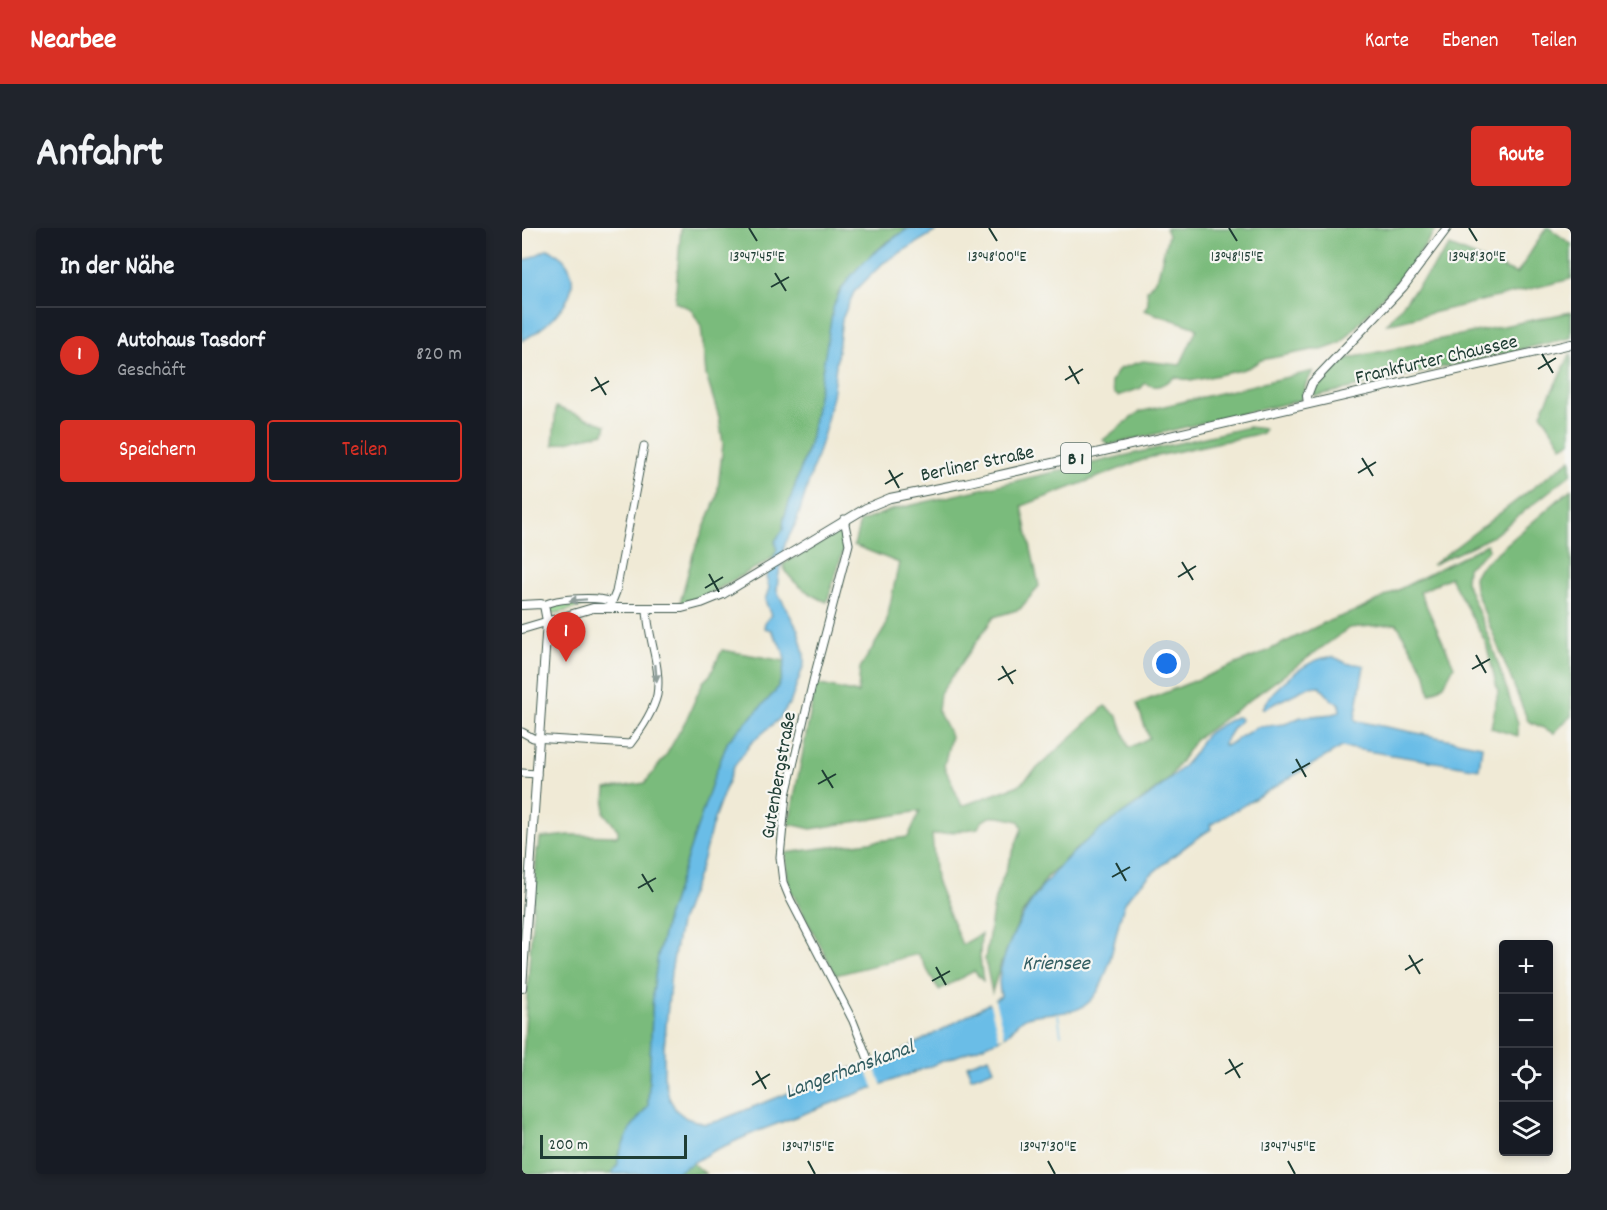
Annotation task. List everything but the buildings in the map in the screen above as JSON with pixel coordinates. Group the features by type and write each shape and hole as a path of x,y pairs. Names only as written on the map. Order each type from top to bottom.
{"main road":[{"path":"1308,404 1307,396 1312,383 1403,287 1447,228"},
{"name":"Frankfurter Chaussee","path":"1308,404 1571,344"},
{"name":"Berliner Straße","path":"522,629 593,608 612,605 682,608 701,603 723,594 844,519 890,498 1308,404"},
{"path":"522,605 535,603 544,606 547,621 522,988"}],"street":[{"path":"544,606 555,602 601,598 612,605 627,543 644,446"},
{"name":"Gutenbergstraße","path":"844,519 849,544 794,758 786,795 780,857 782,876 788,894 853,1021 868,1059"},
{"path":"522,732 527,736 540,739 630,744 655,703 657,689 657,673 647,608"},
{"path":"522,773 537,774"}],"green space":[{"path":"681,228 909,228 884,244 858,268 838,293 810,442 784,518 783,530 775,541 777,550 775,554 765,563 715,590 680,603 693,554 717,497 723,444 719,417 706,375 701,326 691,309 675,302"},
{"path":"1165,228 1437,228 1408,269 1341,343 1322,350 1261,360 1241,370 1191,381 1175,377 1157,386 1145,383 1141,388 1118,396 1114,393 1111,382 1119,369 1143,361 1180,365 1197,329 1144,310 1148,304 1147,290 1158,276 1168,235"},
{"path":"1546,228 1571,244 1571,279 1387,324 1450,246 1517,274"},
{"path":"1571,312 1571,338 1316,396 1312,392 1345,359"},
{"path":"1571,353 1571,441 1562,446 1541,413"},
{"path":"1313,371 1301,400 1109,445 1103,440 1139,412"},
{"path":"556,407 606,425 604,433 553,445"},
{"path":"1248,427 1265,429 1262,433 1148,458 1022,506 1039,586 1020,609 994,617 940,694 938,711 951,736 944,766 962,806 1019,785 1105,706 1118,717 1129,748 1149,738 1137,704 1261,654 1326,622 1361,609 1487,544 1489,550 1467,568 1466,582 1490,640 1518,723 1518,736 1491,728 1498,692 1486,643 1450,577 1420,592 1454,666 1444,685 1430,694 1426,674 1397,624 1349,628 1196,739 1168,780 1076,849 1047,877 1022,914 1001,963 992,992 985,960 995,898 1022,828 1019,821 1001,817 990,817 978,828 932,835 936,880 962,945 981,934 980,957 983,981 974,971 939,990 918,954 836,975 789,887 785,853 908,837 920,811 811,829 789,824 816,684 858,693 860,668 885,628 899,563 854,545 860,522 891,510"},
{"path":"1571,459 1571,474 1493,536 1432,565"},
{"path":"1571,489 1571,716 1554,733 1528,721 1475,589 1474,577 1479,568"},
{"path":"838,532 844,537 845,545 827,602 814,596 795,582 783,564"},
{"path":"596,601 606,603 556,613 551,612 550,609 557,605"},
{"path":"722,650 785,661 781,680 775,692 728,741 667,918 653,992 648,1106 630,1129 618,1164 611,1174 522,1174 522,1070 537,849 539,849 540,838 570,835 618,836 618,830 604,813 606,789 645,783 665,757"},
{"path":"691,1162 706,1174 674,1174"}],"water":[{"name":"Kriensee","path":"909,228 941,228 883,263 854,292 842,319 825,430 796,523 785,544 777,591 798,630 804,653 804,664 791,701 779,719 751,743 733,768 680,923 671,972 664,1049 664,1076 669,1098 676,1110 686,1118 705,1124 718,1121 851,1068 868,1071 1001,996 999,977 1008,947 1025,913 1046,882 1085,842 1149,796 1183,767 1208,733 1236,717 1240,718 1241,720 1223,744 1226,746 1257,727 1285,724 1301,717 1340,712 1339,703 1333,701 1319,686 1308,687 1262,708 1274,691 1303,667 1313,662 1333,657 1346,663 1364,666 1355,719 1357,721 1482,746 1479,769 1342,747 1210,825 1211,829 1139,885 1125,903 1103,981 1097,992 1083,1007 1067,1012 1033,1015 1022,1019 1009,1033 996,1041 758,1131 711,1152 674,1174 611,1174 618,1164 618,1156 630,1129 648,1106 653,992 658,956 667,918 713,780 728,741 775,692 781,680 785,661 783,650 771,630 764,628 765,622 771,616 765,600 769,588 766,577 777,550 775,541 783,530 784,518 810,442 833,308 838,295 854,272 874,253"},
{"path":"548,249 564,260 571,272 572,284 569,296 554,317 522,341 522,262"},
{"path":"989,1057 994,1069 971,1078 967,1065"}],"pier":[{"path":"994,997 1005,1037 999,1038 989,1000"},
{"path":"874,1064 883,1089 875,1092 866,1068"}],"waterway":[{"path":"1058,1014 1061,1035"}],"place":[{"name":"Autohaus Tasdorf","path":"566,662"}],"water label":[{"name":"Langerhanskanal","path":"849,1068"}]}
